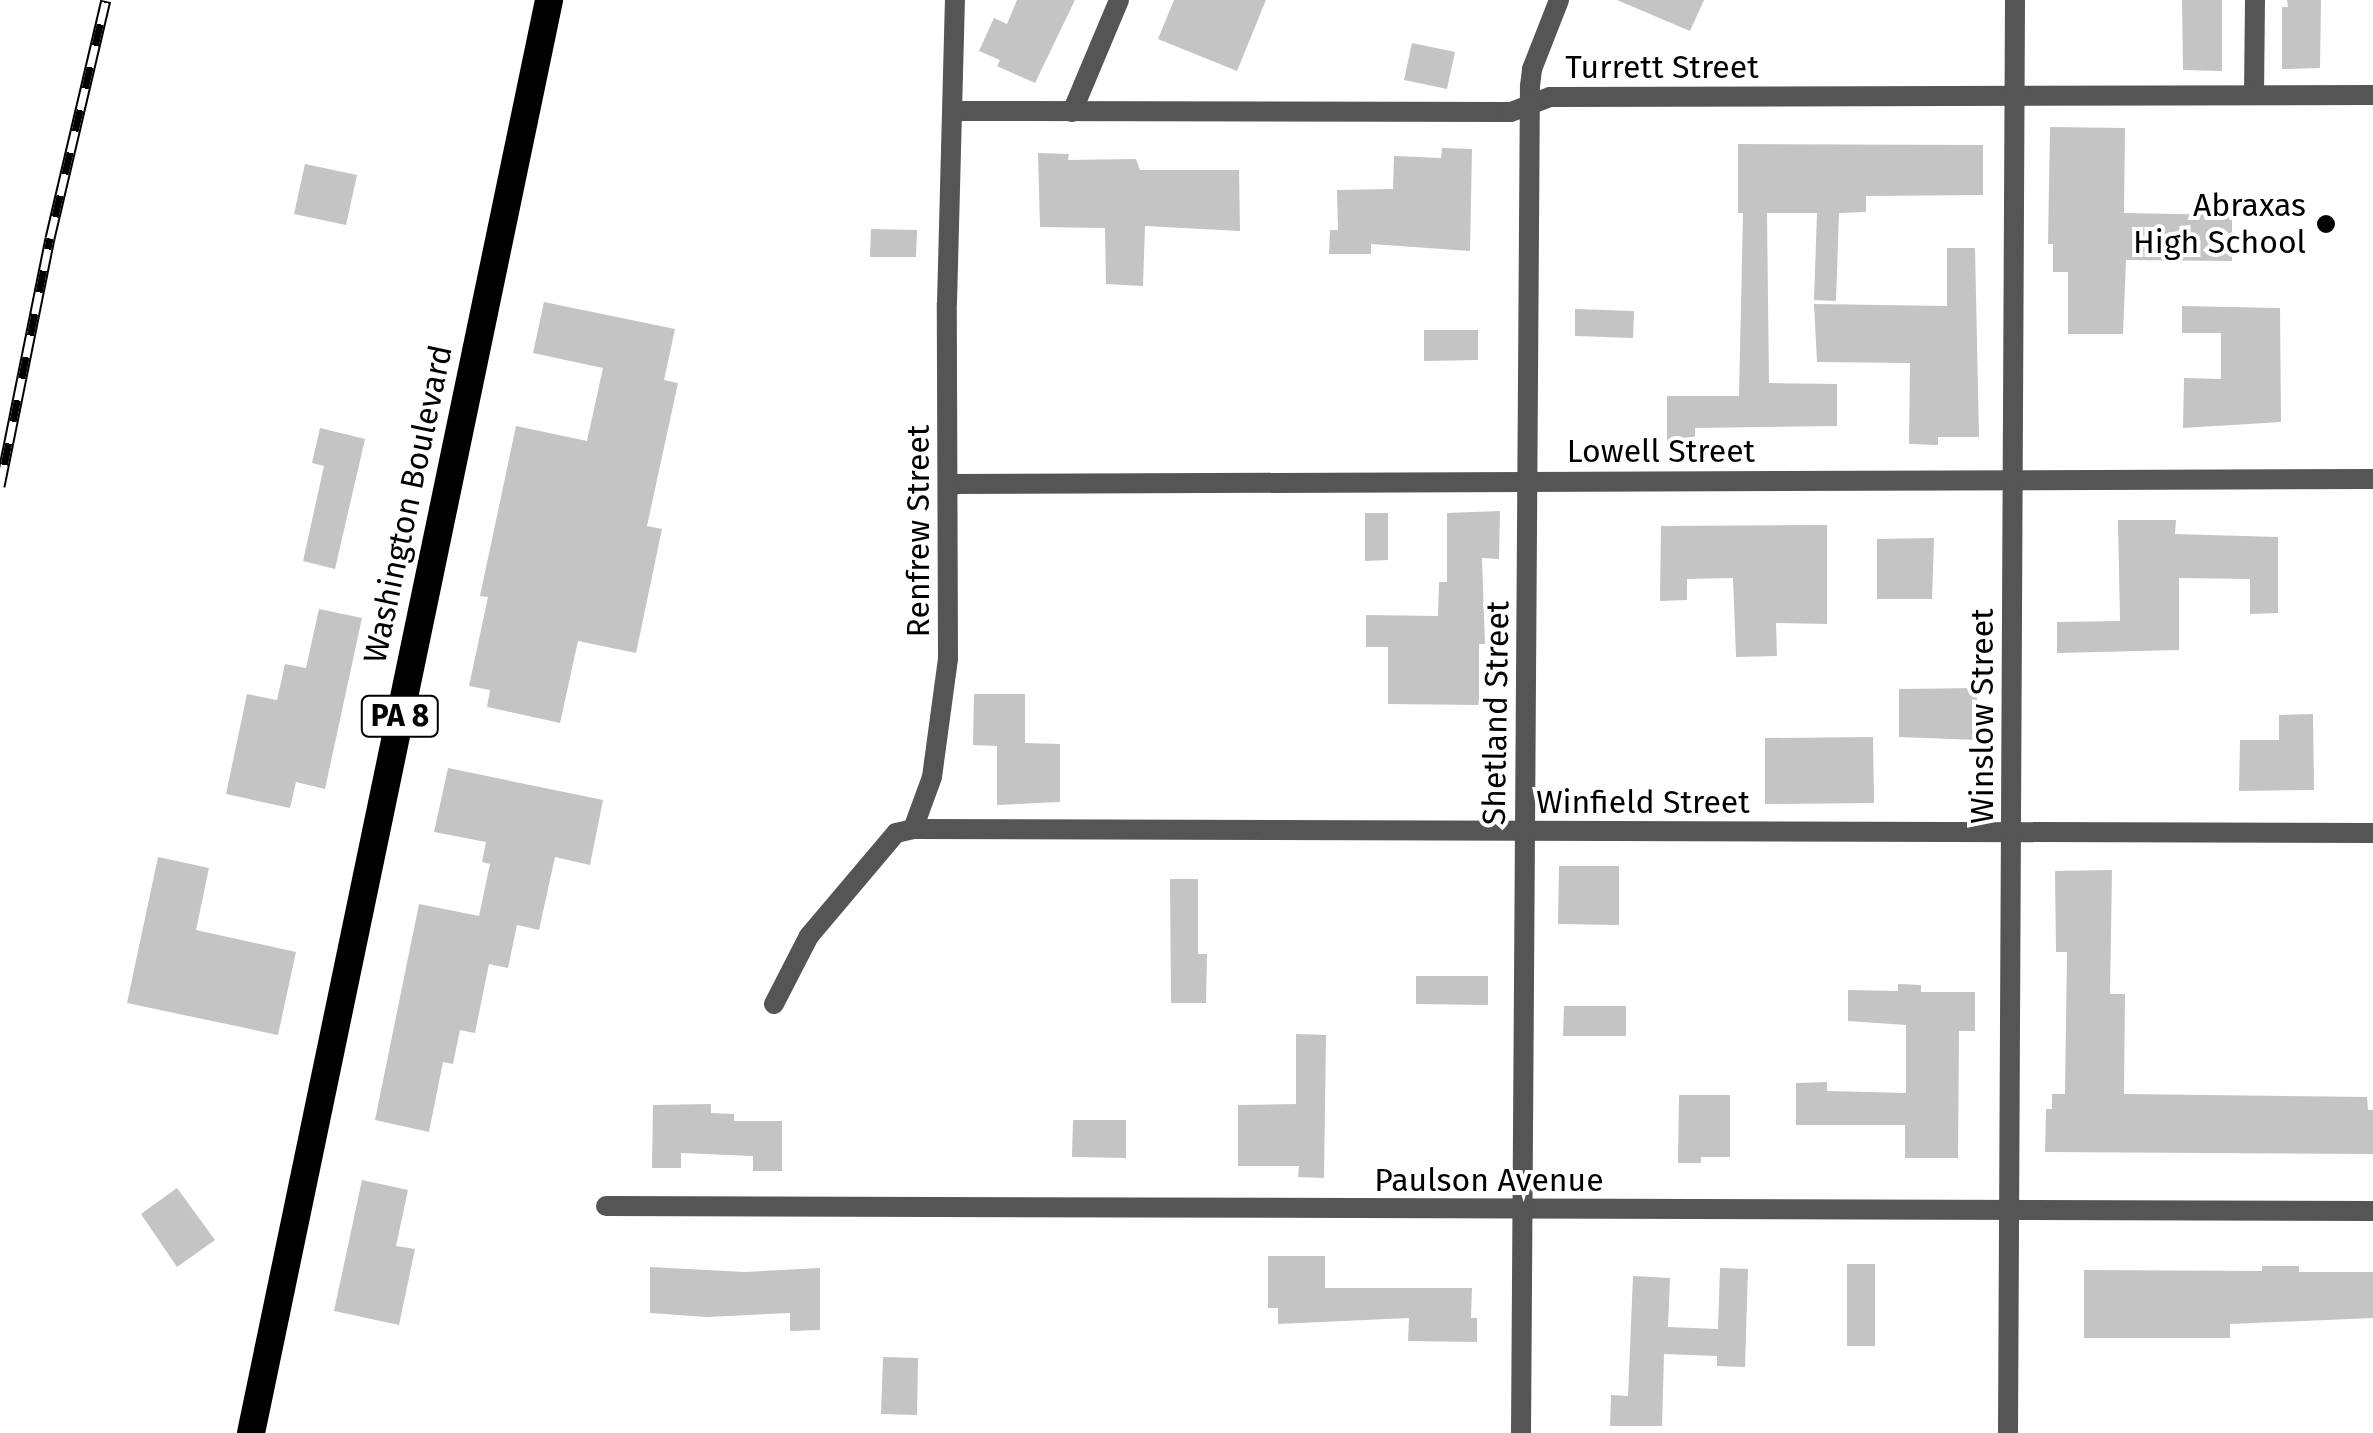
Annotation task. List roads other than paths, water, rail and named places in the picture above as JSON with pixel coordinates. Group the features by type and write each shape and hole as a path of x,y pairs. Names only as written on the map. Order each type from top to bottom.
{"highway":[{"name":"Washington Boulevard","path":"251,1433 548,0"}],"street":[{"name":"Renfrew Street","path":"913,829 932,777 948,658 947,303 954,0"},
{"path":"1072,112 1118,0"},
{"name":"Shetland Street","path":"1521,1433 1530,104 1532,68 1559,0"},
{"name":"Winslow Street","path":"2008,1433 2016,0"},
{"path":"2254,95 2255,0"},
{"name":"Turrett Street","path":"954,111 1511,112 1550,97 2373,95"},
{"name":"Lowell Street","path":"949,484 2373,480"},
{"path":"774,1004 809,936 896,833 913,829"},
{"name":"Winfield Street","path":"913,829 2373,833"},
{"name":"Paulson Avenue","path":"606,1206 2373,1211"}],"railway":[{"path":"0,486 50,238 106,0"}],"place":[{"name":"Abraxas High School","path":"2326,224"}]}
